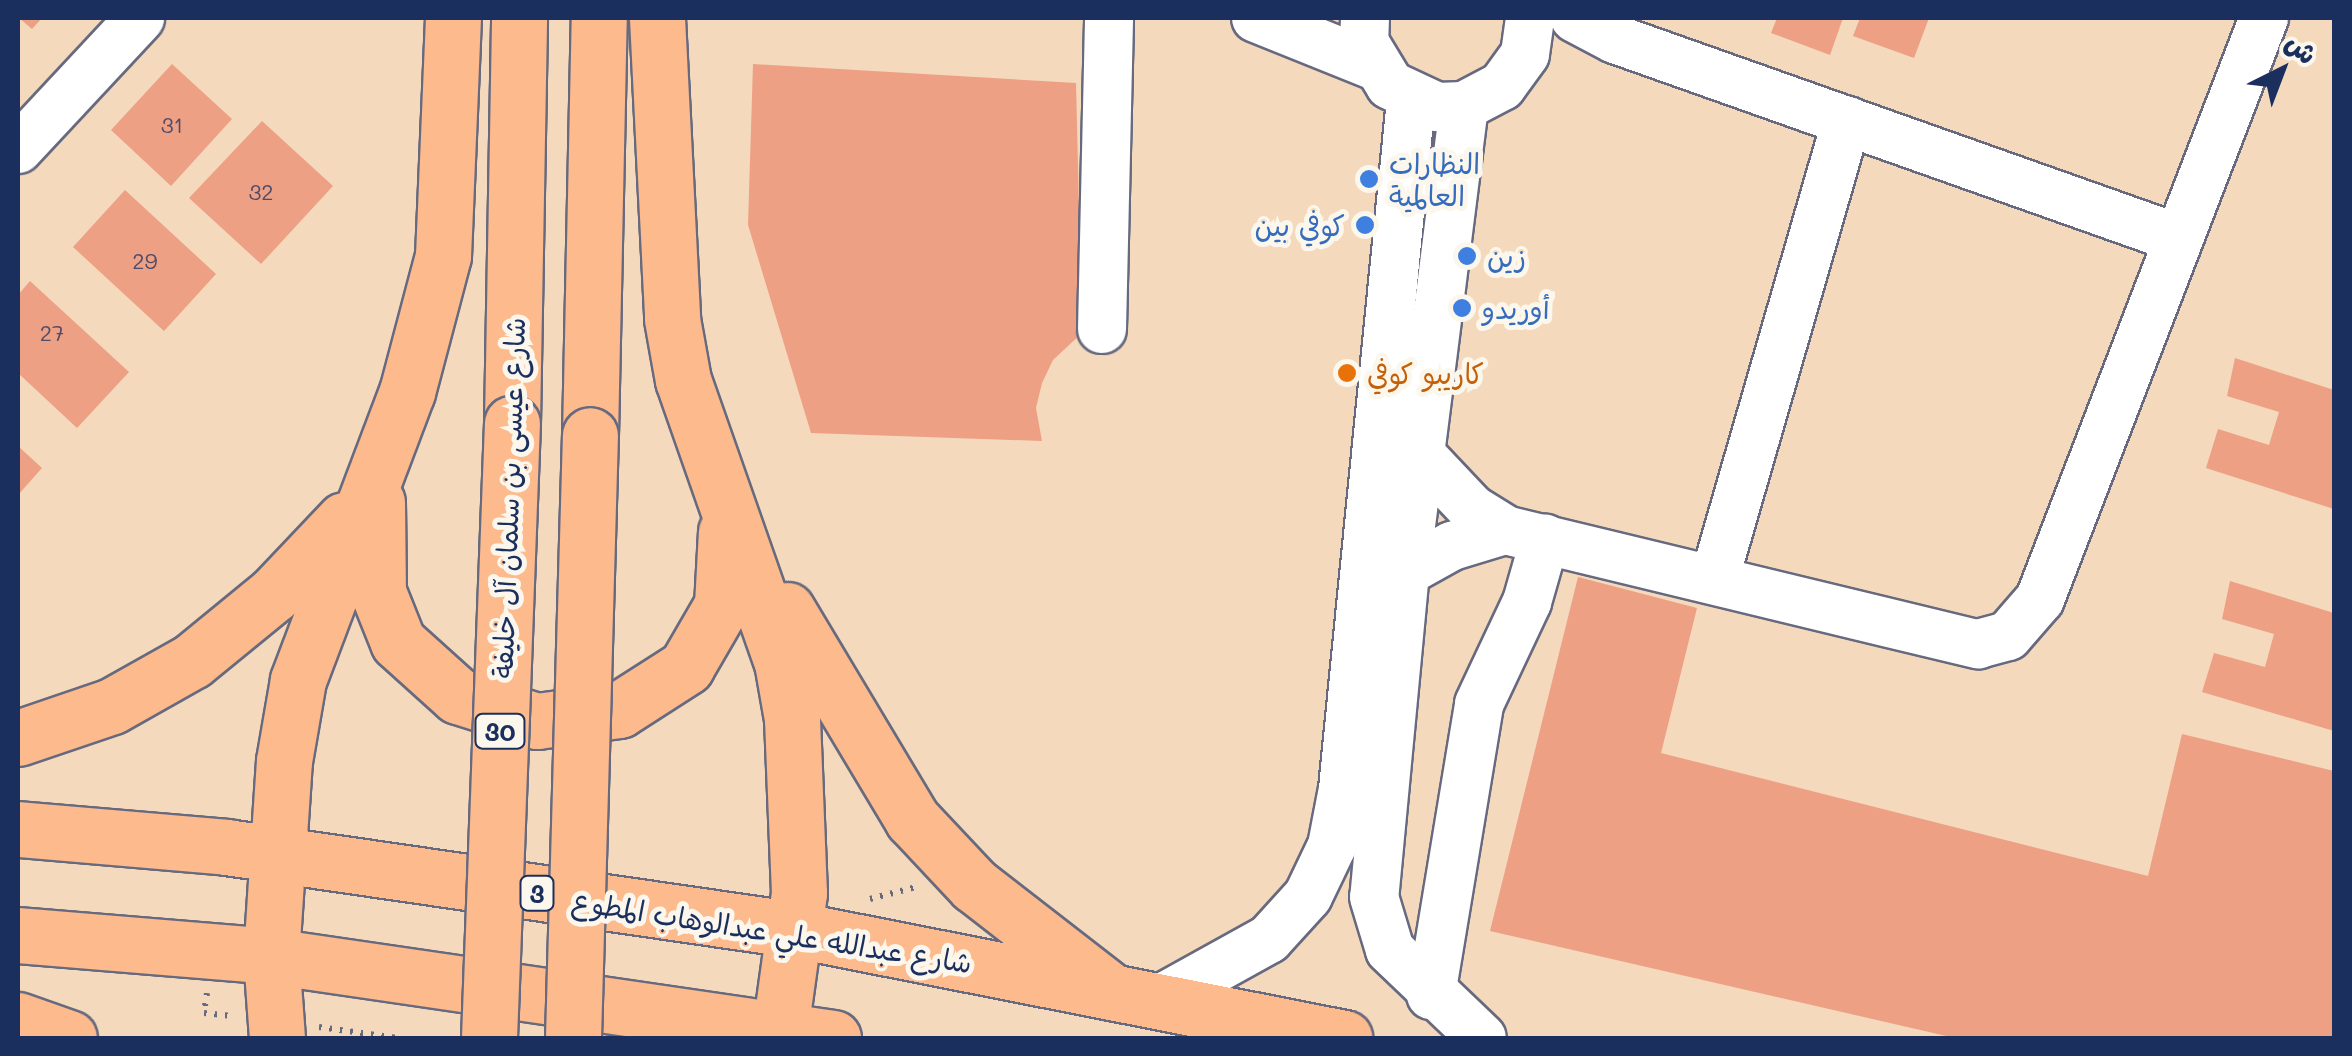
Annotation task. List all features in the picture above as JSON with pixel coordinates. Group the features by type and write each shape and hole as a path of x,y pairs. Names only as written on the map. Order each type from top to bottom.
{"main road":[{"path":"277,1038 271,956 276,856 298,680 377,479 443,256 454,18"},
{"name":"شارع عيسى بن سلمان آل خليفة","path":"488,1038 512,423 519,18"},
{"path":"573,1038 600,18"},
{"path":"18,935 271,956 798,1035 801,835 792,719 782,662 684,380 672,320 656,92 657,18"},
{"path":"377,479 378,592 398,642 458,696 537,721 593,718 644,698 702,649 727,582 725,492"},
{"path":"18,738 112,706 192,660 300,568 377,479"},
{"path":"725,492 841,705 912,819 947,859 1134,996"},
{"name":"شارع عبدالله علي عبدالوهاب المطوع","path":"18,830 276,856 797,930 1344,1038"},
{"path":"18,1020 69,1038"}],"street":[{"path":"18,149 140,18"},
{"path":"656,92 680,18"},
{"path":"1102,329 1109,18"},
{"path":"1256,18 1374,65 1411,100 1464,106 1502,86 1516,70 1564,48 1595,28 2177,238"},
{"path":"1365,18 1364,42 1374,65"},
{"path":"1516,70 1530,18"},
{"path":"1419,454 1472,509 1525,534 1978,644 2022,626 2040,599 2264,18"},
{"path":"1134,996 1269,939 1308,896 1332,846 1343,789 1411,100"},
{"path":"1464,106 1405,572 1374,897 1390,950 1431,995 1482,1038"},
{"path":"1714,578 1847,121"},
{"path":"1405,572 1452,546 1525,534"},
{"path":"1431,995 1479,704 1528,602 1525,534"}],"path":[{"path":"862,900 915,888 947,859"}],"building":[{"path":"19,18 42,18 32,29"},
{"path":"1777,18 1843,18 1830,55 1771,33"},
{"path":"1860,18 1929,18 1914,58 1853,36"},
{"path":"172,64 232,119 171,186 111,130"},
{"path":"753,64 1076,83 1082,333 1053,360 1042,383 1036,408 1042,441 811,433 748,225"},
{"path":"262,121 333,186 261,264 189,198"},
{"path":"125,190 216,274 164,331 73,247"},
{"path":"30,281 129,372 77,428 18,373 18,295"},
{"path":"2235,358 2334,390 2334,509 2206,468 2218,429 2269,445 2279,412 2227,396"},
{"path":"18,446 42,468 18,495"},
{"path":"1578,577 1697,608 1661,753 2148,876 2182,734 2334,771 2334,1038 1955,1038 1490,931"},
{"path":"2230,581 2334,613 2334,731 2202,692 2214,653 2265,667 2274,634 2222,619"}],"place":[{"name":"النظارات العالمية","path":"1369,179"},
{"name":"كوفي بين","path":"1365,225"},
{"name":"زين","path":"1467,256"},
{"name":"أوريدو","path":"1462,308"},
{"name":"كاريبو كوفي","path":"1347,373"}]}
